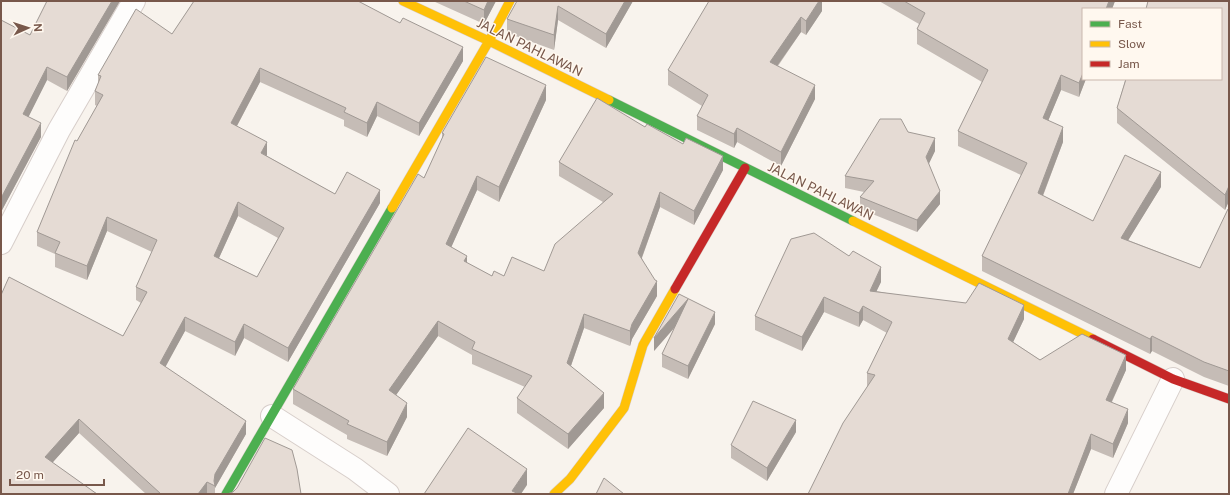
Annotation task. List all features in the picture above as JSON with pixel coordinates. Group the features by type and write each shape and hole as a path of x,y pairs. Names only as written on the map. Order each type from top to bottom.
{"street":[{"path":"1,243 59,130 134,1"},
{"name":"JALAN PAHLAWAN","path":"403,1 489,41 1172,379 1229,400"},
{"path":"226,494 489,41 510,1"},
{"path":"554,494 570,480 624,408 643,345 745,168"},
{"path":"1116,494 1172,379"},
{"path":"272,416 355,469 388,494"}],"building":[{"path":"47,1 112,1 67,77 47,67 23,114 41,123 1,198 1,20 30,35"},
{"path":"194,1 358,1 400,23 403,18 463,47 419,123 377,102 367,123 344,112 346,108 260,68 231,123 267,142 261,153 335,194 347,172 380,190 288,348 244,324 235,342 185,317 160,363 246,421 215,474 215,486 207,482 198,494 161,494 79,419 45,457 97,494 1,494 1,295 9,277 123,336 147,292 136,287 157,240 107,217 87,266 55,253 60,242 37,232 75,140 77,141 103,95 95,91 101,76 98,75 136,9 172,34","holes":["238,202 284,228 257,277 214,256"]},
{"path":"464,1 488,1 484,10"},
{"path":"517,1 625,1 606,34 558,6 554,35 507,19"},
{"path":"709,1 819,1 806,21 801,17 770,62 815,85 781,152 737,128 734,134 697,116 708,95 668,70"},
{"path":"904,1 1109,1 1106,8 1082,8 1082,76 1079,83 1061,75 1043,118 1063,127 1038,193 1093,221 1125,155 1161,172 1121,238 1200,268 1228,209 1229,371 1204,362 1152,336 1150,339 982,256 1027,163 958,131 988,70 917,29 925,13"},
{"path":"1148,1 1229,1 1229,186 1225,195 1117,108 1126,80 1222,80 1222,8 1146,8"},
{"path":"486,57 546,85 499,187 477,176 446,244 467,256 464,261 492,276 494,271 504,276 512,257 544,271 555,244 613,194 559,162 597,98 645,127 647,124 683,144 686,138 723,156 694,211 660,192 638,253 657,281 632,324 630,331 584,314 567,363 604,393 568,434 517,398 532,376 472,349 475,342 438,321 389,390 407,403 387,442 347,424 349,421 293,389 418,174 424,178 444,134 442,133"},
{"path":"880,119 901,119 908,132 935,138 926,157 940,191 917,220 860,197 874,181 845,176"},
{"path":"814,233 849,256 853,251 881,267 870,291 966,303 979,283 1024,305 1008,339 1040,360 1082,334 1126,355 1106,400 1128,409 1113,444 1091,434 1068,494 808,494 843,423 875,375 867,373 892,322 863,306 859,313 824,297 802,337 755,316 791,239"},
{"path":"679,294 715,312 688,366 662,354 688,299 654,338"},
{"path":"753,401 796,420 767,468 731,445"},
{"path":"468,428 527,469 512,491 519,494 424,494"},
{"path":"265,438 292,450 301,494 227,494 233,492 237,488"},
{"path":"604,478 624,494 596,494"}],"traffic: fast":[{"path":"609,100 853,221"},
{"path":"226,494 392,208"}],"traffic: slow":[{"path":"403,1 609,100"},
{"path":"392,208 489,41 510,1"},
{"path":"853,221 1093,339"},
{"path":"554,494 570,479 624,408 643,345 675,289"}],"traffic: jam":[{"path":"675,289 745,168"},
{"path":"1093,339 1173,379 1229,399"}]}
